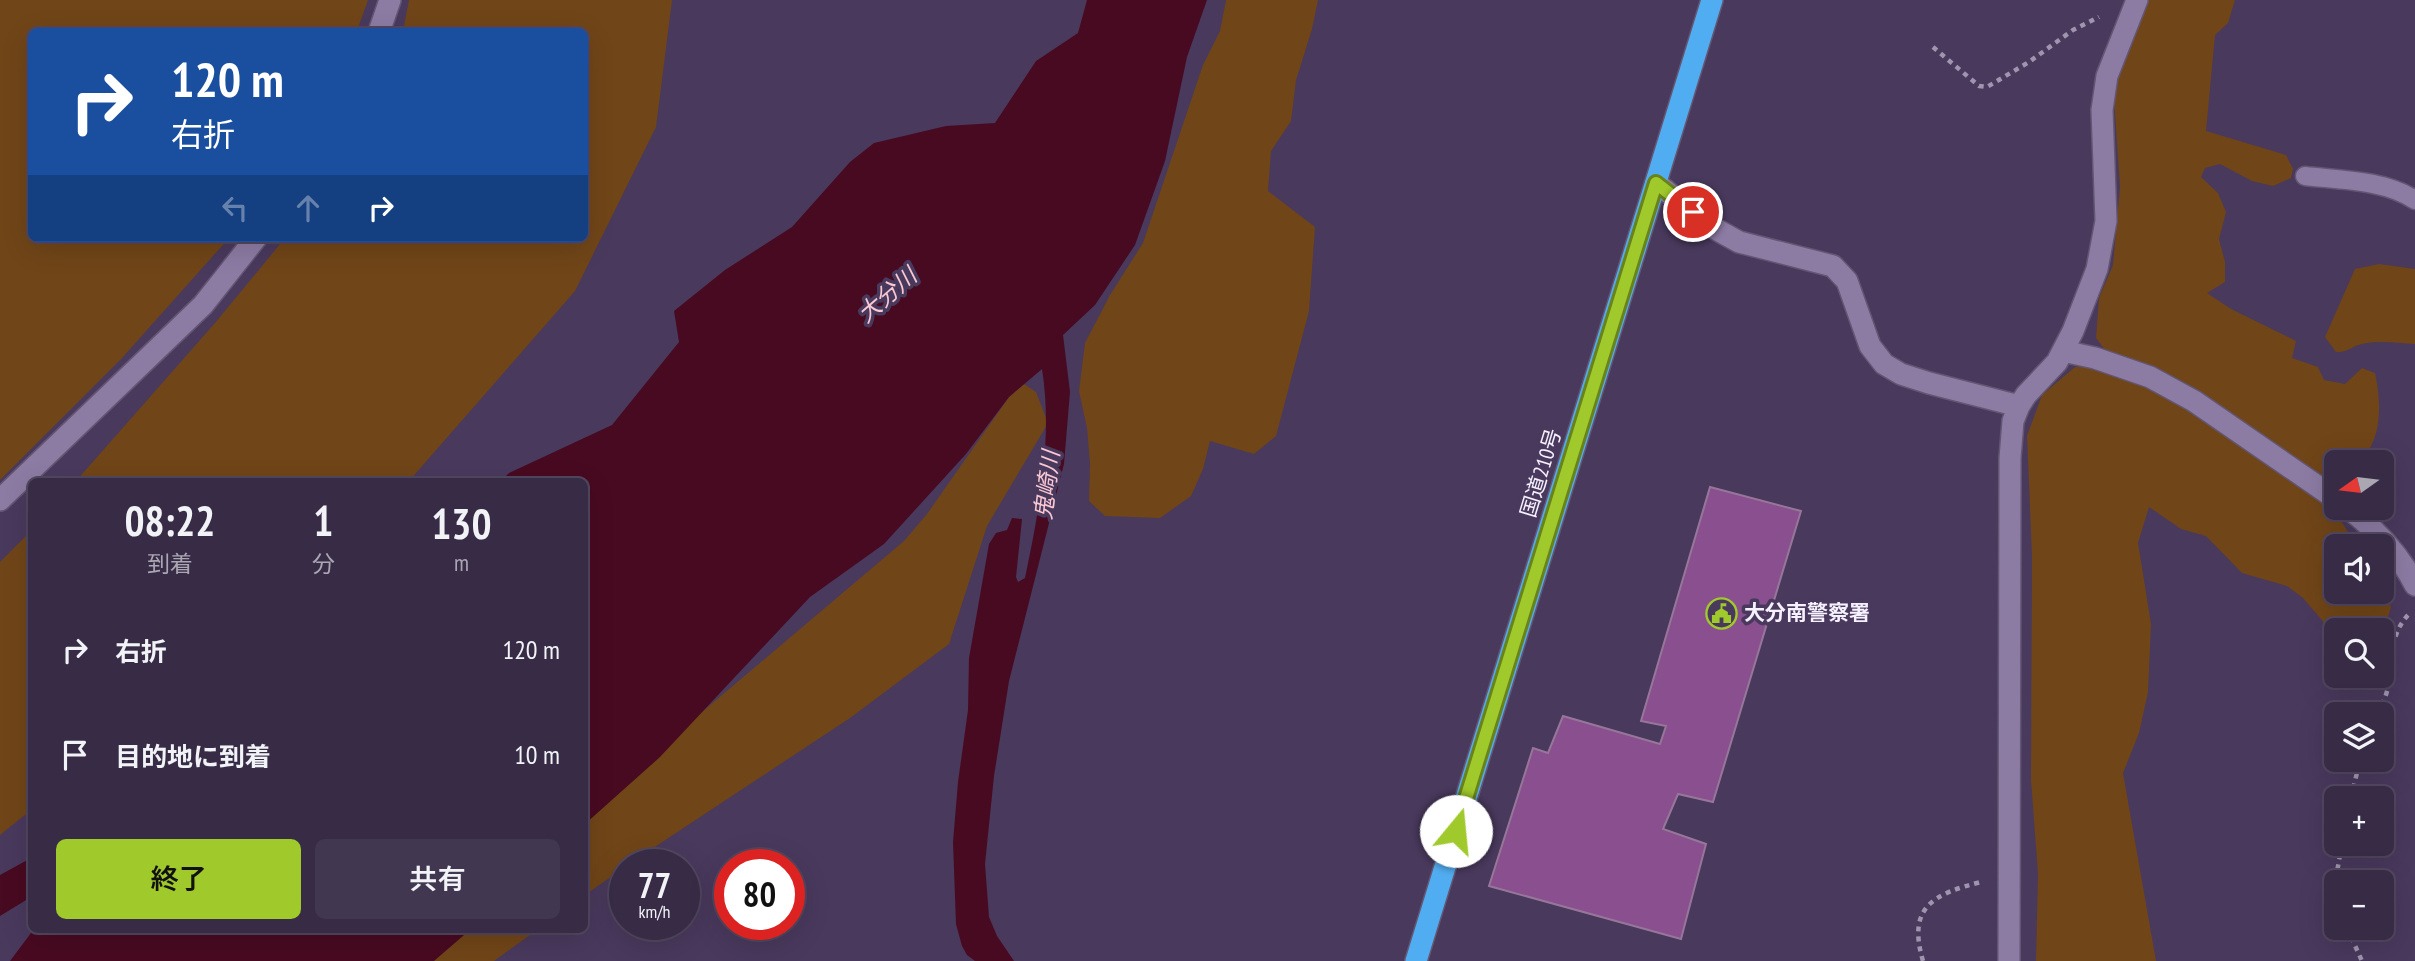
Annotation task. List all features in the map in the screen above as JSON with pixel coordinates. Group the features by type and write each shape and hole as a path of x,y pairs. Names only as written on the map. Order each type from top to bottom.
{"highway":[{"name":"国道210号","path":"1416,961 1712,0"}],"street":[{"path":"380,28 390,0"},
{"path":"2010,961 2010,458 2013,421 2026,395 2057,362 2097,269 2106,221 2102,110 2107,76 2136,2"},
{"path":"1656,183 1712,227 1739,242 1833,266 1847,281 1870,346 1884,364 1901,374 1929,383 2019,406"},
{"path":"0,500 203,305 253,242"},
{"path":"2063,351 2095,358 2161,383 2194,401 2324,491"},
{"path":"2362,520 2381,536 2415,584"}],"lane":[{"path":"2305,176 2381,186 2415,200"}],"path":[{"path":"1933,47 1979,86 1987,87 2029,62 2073,30 2125,4 2136,2"},
{"path":"2383,702 2390,654 2398,629 2415,610"},
{"path":"1923,961 1917,937 1923,909 1930,901 1969,885 2008,879"},
{"path":"2352,940 2362,961"}],"shaded area":[{"path":"0,0 368,0 358,28 28,28 28,242 225,242 122,358 0,480"},
{"path":"409,0 672,0 656,127 575,291 412,478 79,478 215,323 282,242 588,242 588,28 404,28"},
{"path":"1226,0 1318,0 1296,80 1291,121 1271,151 1268,191 1315,227 1309,311 1276,436 1254,454 1210,441 1203,469 1191,496 1160,518 1105,516 1089,501 1087,428 1079,391 1085,343 1110,295 1143,243 1203,65 1220,31"},
{"path":"2137,0 2235,0 2228,23 2215,35 2206,131 2286,155 2293,169 2291,178 2273,186 2252,181 2220,164 2205,168 2201,177 2218,193 2226,212 2219,239 2225,262 2225,282 2207,293 2231,309 2296,341 2292,358 2318,367 2324,380 2345,384 2362,368 2375,373 2379,410 2375,438 2371,446 2368,450 2324,450 2324,479 2316,482 2324,494 2324,520 2340,520 2349,534 2324,534 2324,604 2390,604 2391,607 2388,618 2324,618 2324,625 2303,598 2287,586 2242,573 2206,536 2181,529 2149,507 2138,543 2151,624 2148,692 2139,733 2123,773 2156,961 2036,961 2038,874 2031,780 2032,556 2027,436 2042,395 2075,367 2117,366 2096,338 2099,298 2113,265 2120,187 2114,98"},
{"path":"2379,264 2415,269 2415,344 2368,343 2336,352 2325,337 2355,269"},
{"path":"1024,384 1036,392 1048,423 987,526 949,644 850,718 652,849 609,849 609,878 588,893 588,808 904,541 927,514 1009,397"},
{"path":"28,534 28,812 0,835 0,562"},
{"path":"452,933 532,933 494,961 420,961"}],"water":[{"path":"1087,0 1207,0 1187,57 1165,161 1135,245 1095,305 1063,335 1070,392 1064,464 1009,681 994,776 985,864 989,917 997,936 1014,961 975,961 967,955 962,946 956,924 953,842 968,710 969,658 989,544 996,533 1007,530 1012,518 1022,519 1016,577 1018,582 1025,578 1043,474 1046,421 1042,369 1009,397 966,454 884,544 810,597 660,757 588,821 588,478 504,478 509,473 612,425 679,342 674,311 725,270 792,227 850,162 874,143 946,126 995,123 1036,61 1078,33"},
{"path":"28,860 28,899 0,916 0,875"},
{"path":"31,933 466,933 434,961 10,961"}],"building":[{"name":"大分南警察署","path":"1710,487 1801,511 1713,802 1678,794 1663,829 1706,844 1681,939 1489,886 1533,748 1548,753 1563,716 1660,744 1666,726 1641,721"}],"place":[{"name":"大分南警察署","path":"1721,613"}],"route":[{"path":"1456,831 1656,183 1693,212"}],"water label":[{"name":"大分川","path":"887,295"},
{"name":"鬼崎川","path":"1047,485"}]}
